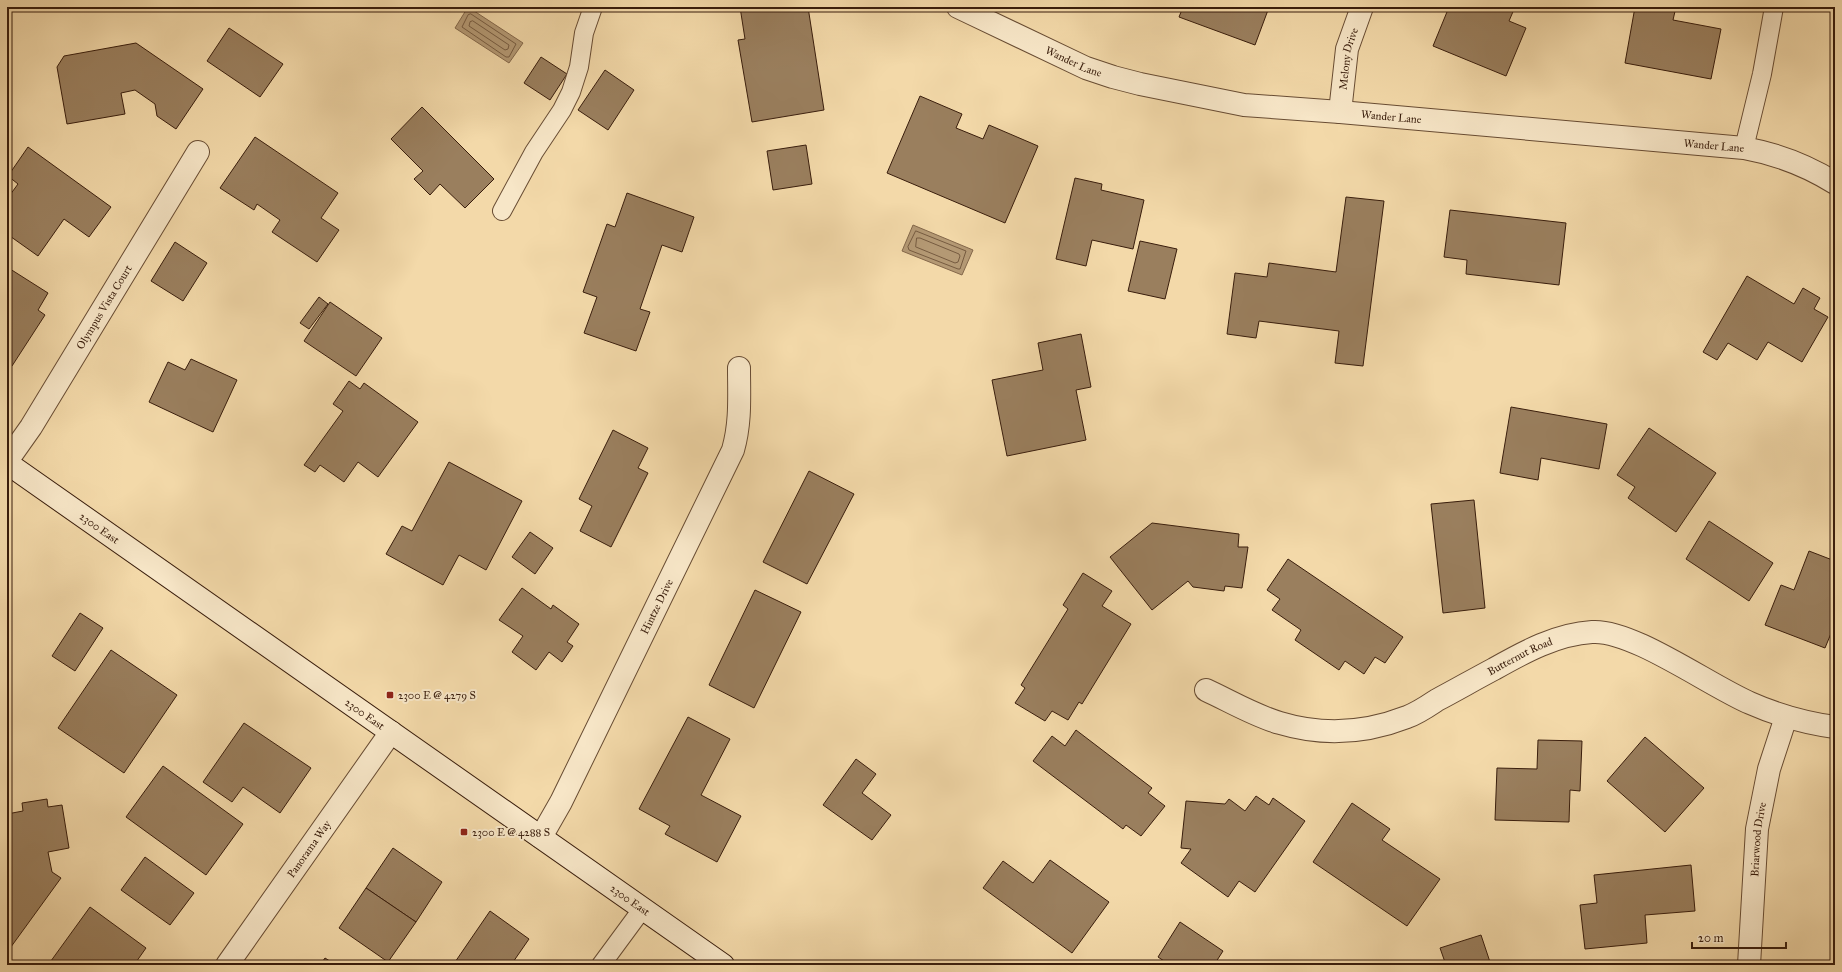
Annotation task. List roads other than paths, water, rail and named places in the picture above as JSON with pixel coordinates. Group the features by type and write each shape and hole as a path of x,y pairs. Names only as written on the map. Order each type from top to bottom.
{"street":[{"name":"Wander Lane","path":"958,7 1086,68 1140,84 1244,105 1340,112 1744,148 1768,152 1792,161 1820,173 1835,183"},
{"name":"Melony Drive","path":"1340,112 1347,49 1362,7"},
{"name":"Olympus Vista Court","path":"7,462 31,427 198,152"},
{"name":"Hintze Drive","path":"541,837 561,802 733,450 738,433 740,414 739,368"},
{"name":"2300 East","path":"7,462 723,965"},
{"name":"Butternut Road","path":"1206,690 1259,715 1304,730 1331,732 1358,730 1384,725 1408,716 1536,647 1574,635 1594,632 1617,636 1637,643 1750,703 1786,717 1835,727"},
{"name":"Briarwood Drive","path":"1749,965 1758,829 1769,769 1786,717"},
{"name":"Panorama Way","path":"227,965 390,732"}],"lane":[{"path":"502,211 534,152 562,110 571,92 579,67 584,33 593,7"},
{"path":"1744,148 1762,74 1774,7"},
{"path":"601,965 643,908"}],"water":[{"path":"468,7 523,43 509,63 455,28"},
{"path":"913,225 973,250 962,275 902,251"}],"place":[{"name":"2300 E @ 4279 S","path":"390,695"},
{"name":"2300 E @ 4288 S","path":"464,832"}]}
